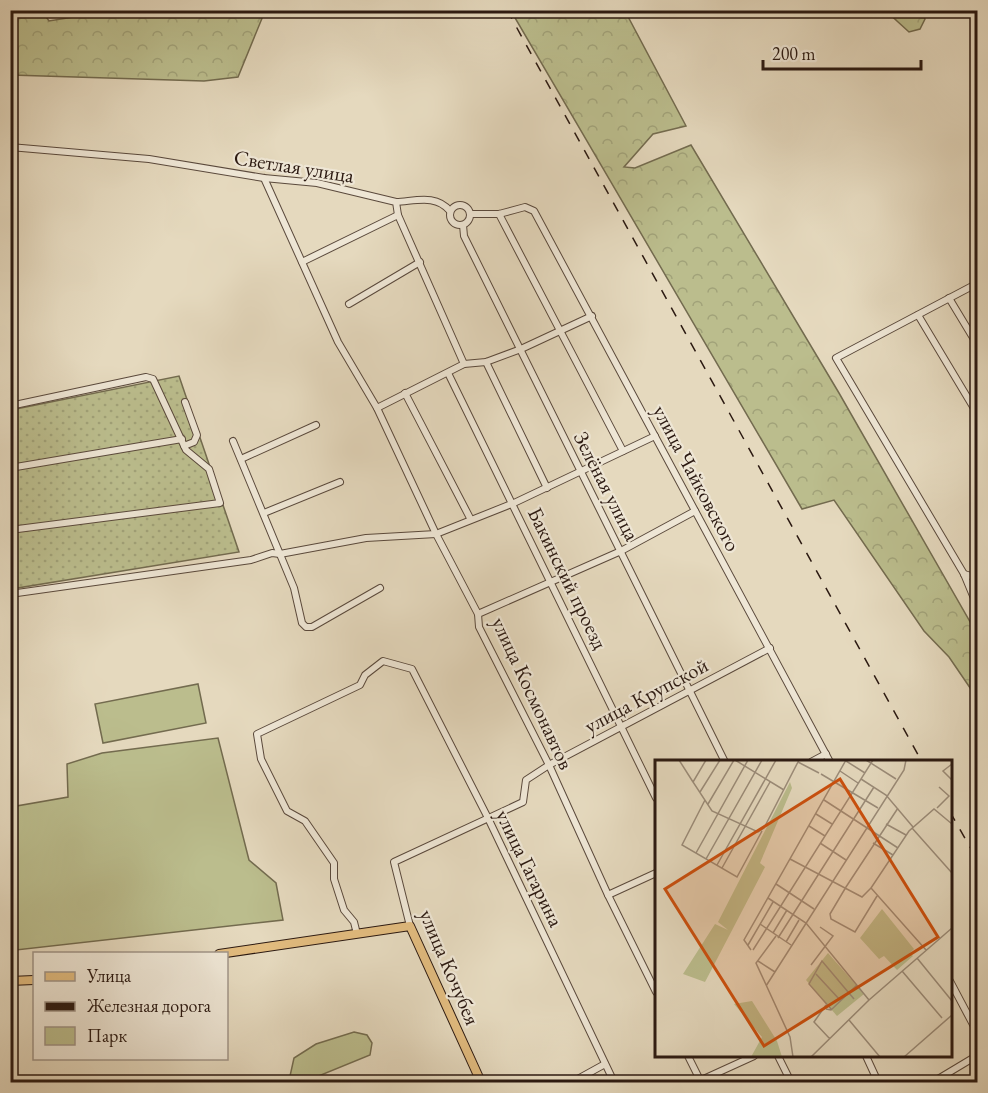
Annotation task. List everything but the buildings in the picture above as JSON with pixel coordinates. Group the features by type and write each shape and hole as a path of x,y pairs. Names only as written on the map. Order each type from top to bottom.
{"main road":[{"path":"228,953 410,926"},
{"name":"улица Кочубея","path":"410,926 481,1083"},
{"path":"10,981 33,980"},
{"path":"10,988 22,982"}],"street":[{"name":"Светлая улица","path":"10,147 149,159 264,178 317,183 396,202 433,199 444,204 450,211"},
{"name":"улица Космонавтов","path":"264,178 338,342 377,408 436,534 478,614 479,627 549,765 608,895 655,988"},
{"path":"396,202 398,215 464,364"},
{"path":"462,204 470,214 470,219 463,225 452,222 450,211 453,207 462,204"},
{"name":"улица Чайковского","path":"499,214 525,207 534,211 829,760"},
{"path":"470,214 499,214 623,451"},
{"path":"302,262 398,215"},
{"name":"Зелёная улица","path":"463,225 464,236 724,760"},
{"path":"349,304 420,262"},
{"path":"977,606 964,574 836,358 978,283"},
{"path":"949,298 978,346"},
{"path":"918,315 978,415"},
{"path":"377,408 464,364 486,362 521,349 592,316"},
{"path":"486,362 546,488"},
{"name":"Бакинский проезд","path":"448,373 514,503 655,794"},
{"path":"10,406 146,377 153,379 183,442 209,469 220,503 10,530"},
{"path":"405,393 470,518"},
{"path":"10,468 194,442 197,435 185,402"},
{"path":"241,459 316,425"},
{"path":"10,580 12,593 252,560 272,553 280,554 366,538 436,534 582,473 655,436"},
{"path":"233,441 294,588 302,623 306,627 312,627 380,588"},
{"path":"264,513 340,482"},
{"path":"478,614 621,551 694,511"},
{"path":"964,574 978,578"},
{"path":"977,606 978,588"},
{"name":"улица Крупской","path":"394,862 523,801 526,780 549,765 770,648"},
{"name":"улица Гагарина","path":"357,934 354,922 344,910 334,879 334,863 305,821 287,811 261,759 257,734 360,685 365,675 383,661 412,669 488,818 614,1083"},
{"path":"816,760 826,754"},
{"name":"улица Кочубея","path":"394,862 410,926"},
{"path":"608,895 655,874"},
{"path":"952,983 978,1034"},
{"path":"933,1083 978,1055"},
{"path":"688,1057 700,1082 752,1057"},
{"path":"778,1057 791,1083"},
{"path":"866,1057 878,1083"},
{"path":"564,1083 576,1080 605,1064"}],"green space":[{"path":"11,10 42,11 49,21 111,11 265,11 238,77 204,81 11,75"},
{"path":"511,11 625,11 686,126 653,134 624,167 635,168 691,145 839,393 977,634 977,698 949,657 924,631 834,500 802,509"},
{"path":"886,11 921,11 925,19 920,29 909,32"},
{"path":"179,376 239,552 11,589 11,410"},
{"path":"198,684 206,723 103,743 95,704"},
{"path":"218,738 249,860 276,883 283,920 16,950 10,923 11,807 68,797 67,764 102,753"},
{"path":"354,1032 367,1035 372,1043 370,1055 304,1082 290,1076 294,1058 316,1044"}],"railway":[{"path":"507,10 921,760"},
{"path":"952,816 978,861"}]}
